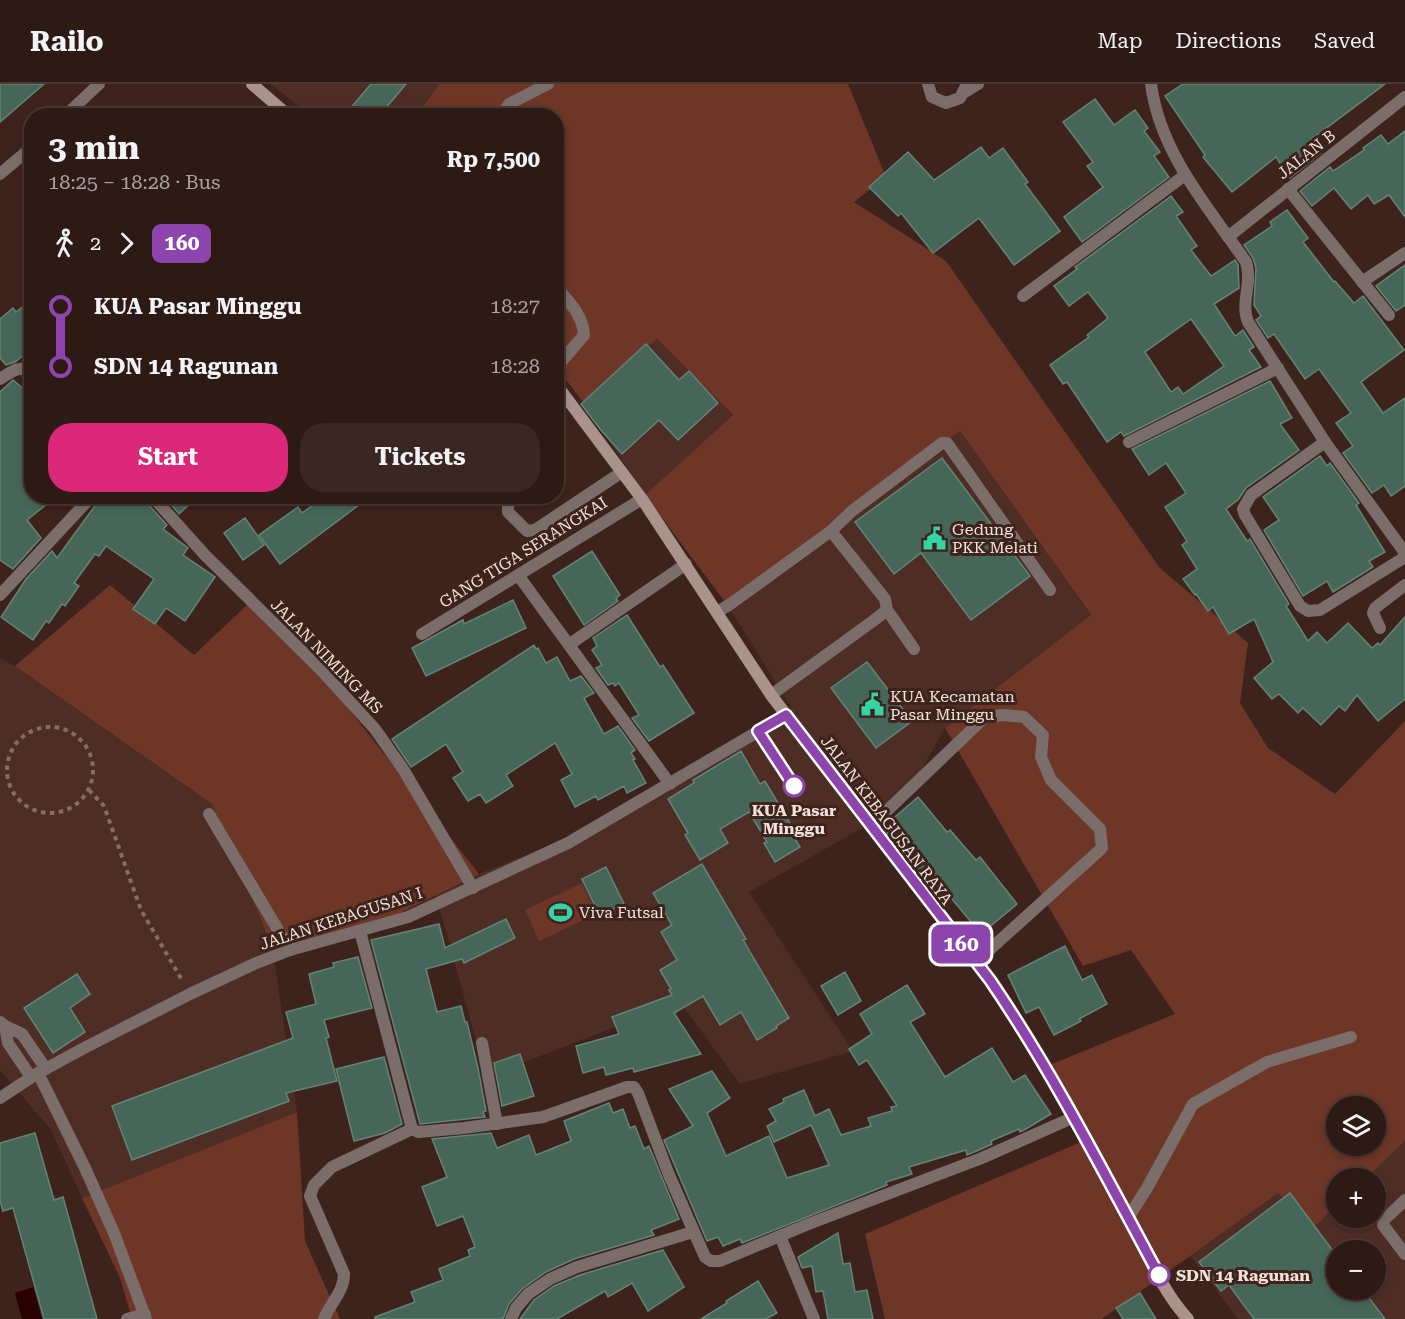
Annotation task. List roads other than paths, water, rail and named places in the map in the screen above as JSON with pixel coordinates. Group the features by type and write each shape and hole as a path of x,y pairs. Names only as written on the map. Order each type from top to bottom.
{"main road":[{"path":"252,84 280,108"},
{"name":"JALAN KEBAGUSAN RAYA","path":"564,395 642,499 771,695 976,962 1014,1016 1074,1117 1168,1292 1188,1319"}],"street":[{"path":"74,108 99,84"},
{"path":"506,108 509,104 548,84"},
{"path":"928,84 932,97 946,103 954,102 966,88 978,84"},
{"path":"1151,84 1170,147 1185,175 1245,262 1248,271 1244,314 1248,322 1325,442 1405,553"},
{"name":"JALAN B","path":"1228,237 1405,97"},
{"path":"0,174 24,154"},
{"path":"1023,296 1185,175"},
{"path":"1288,189 1389,315"},
{"path":"1362,282 1405,253"},
{"path":"564,296 578,312 584,326 584,335 564,359"},
{"path":"0,379 17,369 24,368"},
{"path":"1129,442 1278,368"},
{"path":"1325,442 1251,495 1243,509 1300,606 1308,611 1320,610 1405,557"},
{"path":"717,612 729,606 831,531 852,511 942,443 946,443 1050,590"},
{"path":"508,504 508,512 527,531 535,530 622,472"},
{"name":"GANG TIGA SERANGKAI","path":"422,634 642,499"},
{"path":"0,595 85,504"},
{"name":"JALAN NIMING MS","path":"159,504 204,554 329,678 375,729 403,769 473,888"},
{"path":"831,531 885,599 886,610 914,649"},
{"path":"570,644 686,564"},
{"path":"518,575 670,784"},
{"path":"1380,628 1373,613 1375,608 1405,585"},
{"path":"771,695 886,610"},
{"name":"JALAN KEBAGUSAN I","path":"0,1098 41,1071 86,1047 254,964 290,950 408,917 568,843 786,715"},
{"path":"871,826 985,717 1004,715 1024,717 1043,735 1041,757 1051,780 1100,829 1102,848 976,962"},
{"path":"758,731 795,789"},
{"path":"209,814 290,950"},
{"path":"360,931 412,1129 418,1132 543,1117 627,1087 634,1088 638,1093 693,1232 705,1257 711,1261 720,1261 982,1158 1074,1117"},
{"path":"2,1024 22,1034 114,1233 145,1317 127,1319"},
{"path":"1128,1218 1193,1104 1266,1062 1351,1037"},
{"path":"482,1043 496,1124"},
{"path":"324,1319 341,1290 344,1274 310,1196 314,1185 332,1167 412,1129"},
{"path":"1405,1200 1384,1220 1383,1225 1405,1254"},
{"path":"511,1319 516,1308 528,1294 550,1279 577,1267 693,1232"},
{"path":"780,1236 814,1319"}],"place":[{"name":"Gedung PKK Melati","path":"934,538"},
{"name":"KUA Kecamatan Pasar Minggu","path":"872,705"},
{"name":"KUA Pasar Minggu","path":"794,786"},
{"name":"Viva Futsal","path":"561,912"},
{"name":"SDN 14 Ragunan","path":"1159,1275"}]}
